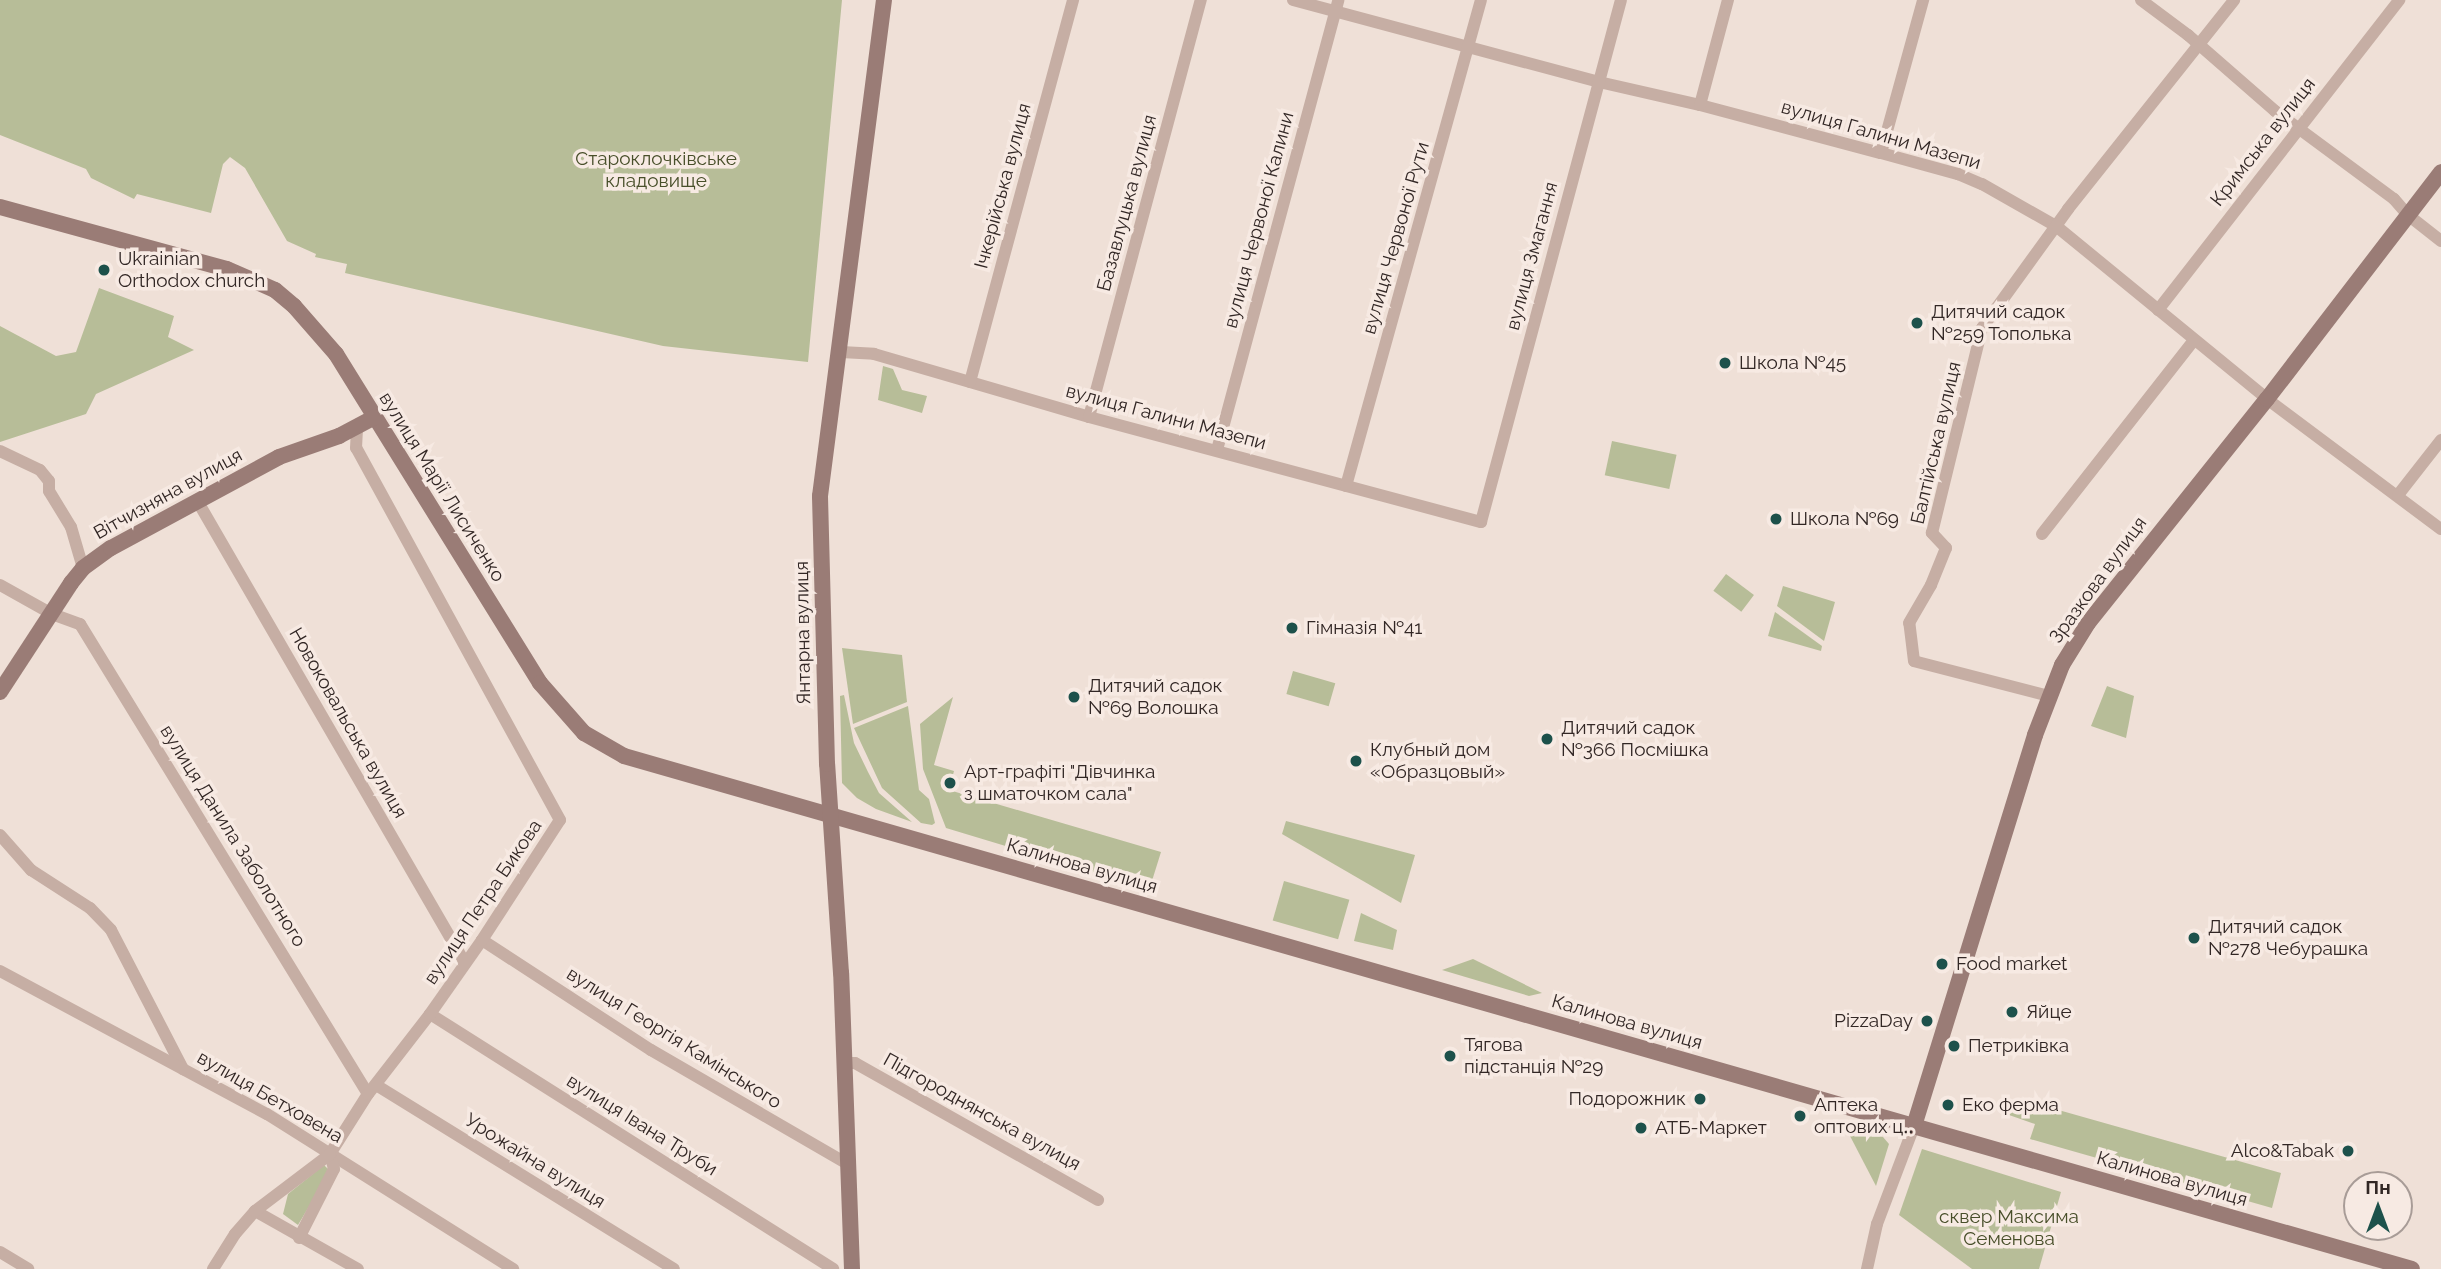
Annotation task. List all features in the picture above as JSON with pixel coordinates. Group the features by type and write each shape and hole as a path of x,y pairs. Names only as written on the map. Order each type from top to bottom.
{"main road":[{"name":"Янтарна вулиця","path":"852,1269 845,1063 830,817 820,496 824,450 841,352 884,0"},
{"name":"Зразкова вулиця","path":"1914,1126 2049,696 2062,665 2088,623 2267,400 2441,172"},
{"name":"вулиця Марії Лисиченко","path":"0,207 202,261 275,290 295,306 324,340 540,683 577,727 615,751 641,762 830,817"},
{"name":"Вітчизняна вулиця","path":"0,692 83,568 111,548 279,457 357,428 374,417"},
{"name":"Калинова вулиця","path":"830,817 2412,1269"}],"street":[{"name":"Ічкерійська вулиця","path":"970,382 1073,0"},
{"name":"Базавлуцька вулиця","path":"1089,416 1201,0"},
{"name":"вулиця Галини Мазепи","path":"1293,0 1336,6 1599,82 1700,105 1958,174 2008,197 2056,226 2267,400 2441,529"},
{"name":"вулиця Червоної Рути","path":"1346,486 1481,0"},
{"name":"вулиця Змагання","path":"1481,522 1620,0"},
{"path":"1700,105 1728,0"},
{"path":"1881,153 1923,0"},
{"path":"2141,0 2198,44 2298,129 2394,199 2408,215 2441,242"},
{"name":"Балтійська вулиця","path":"2049,696 1914,661 1909,623 1931,585 1945,548 1932,533 1982,328 2056,226 2234,0"},
{"name":"Кримська вулиця","path":"2158,310 2399,0"},
{"name":"вулиця Червоної Калини","path":"1217,450 1336,6"},
{"path":"2042,534 2194,340"},
{"name":"вулиця Галини Мазепи","path":"841,352 869,353 1089,416 1481,522"},
{"name":"вулиця Петра Бикова","path":"299,1238 334,1168 330,1154 372,1089 430,1014 482,940 560,820 356,448 357,428"},
{"path":"2398,495 2441,440"},
{"path":"0,451 40,470 49,481 50,491 71,527 83,568"},
{"name":"Новоковальська вулиця","path":"198,502 465,963"},
{"name":"вулиця Данила Заболотного","path":"0,584 52,614 80,624 372,1089"},
{"path":"0,835 31,870 90,908 111,930 183,1069"},
{"name":"вулиця Георгія Камінського","path":"482,940 651,1050 849,1165"},
{"name":"вулиця Бетховена","path":"0,971 267,1114 513,1269"},
{"name":"вулиця Івана Труби","path":"430,1014 834,1269"},
{"name":"Підгороднянська вулиця","path":"845,1063 855,1063 1098,1200"},
{"name":"Урожайна вулиця","path":"372,1089 674,1269"},
{"path":"1867,1269 1877,1224 1914,1126"},
{"path":"213,1269 235,1234 255,1212 330,1154"},
{"path":"255,1212 358,1269"},
{"path":"0,1252 28,1269"}],"green space":[{"name":"Староклочківське кладовище","path":"0,0 842,0 808,362 663,346 345,273 347,264 315,257 316,254 287,241 245,168 230,157 223,164 211,213 137,194 134,199 91,178 86,169 0,135"},
{"path":"99,288 174,316 168,337 194,350 96,394 86,414 0,442 0,326 56,356 76,352"},
{"path":"883,366 893,369 902,390 927,396 922,413 878,400"},
{"path":"1612,441 1677,455 1669,489 1605,475"},
{"path":"1726,574 1754,595 1741,612 1713,591"},
{"path":"1783,586 1835,602 1824,641 1777,606"},
{"path":"1775,612 1822,646 1821,651 1768,636"},
{"path":"842,648 902,655 907,702 853,724"},
{"path":"1293,671 1335,683 1329,706 1286,694"},
{"path":"2107,686 2134,696 2126,738 2091,726"},
{"path":"844,695 854,743 879,793 912,822 876,809 857,798 842,783 840,696"},
{"path":"953,697 934,765 954,771 949,790 1161,852 1151,884 1148,887 1118,880 946,828 923,769 920,724"},
{"path":"908,706 919,790 929,799 935,823 932,825 921,823 882,788 854,728"},
{"path":"1286,821 1415,855 1401,903 1282,834"},
{"path":"1284,881 1349,900 1338,939 1273,920"},
{"path":"1361,913 1397,930 1393,950 1354,941"},
{"path":"1473,959 1542,993 1529,996 1442,970"},
{"path":"2016,1098 2281,1173 2272,1208 2030,1139 2035,1124 2009,1115"},
{"path":"1852,1128 1883,1137 1889,1144 1876,1186 1850,1136"},
{"name":"сквер Максима Семенова","path":"1922,1149 2061,1192 2039,1269 1972,1269 1899,1215"},
{"path":"324,1165 330,1171 298,1225 283,1214 288,1194"}],"place":[{"name":"Ukrainian Orthodox church","path":"104,270"},
{"name":"Дитячий садок №259 Тополька","path":"1917,323"},
{"name":"Школа №45","path":"1725,363"},
{"name":"Школа №69","path":"1776,519"},
{"name":"Гімназія №41","path":"1292,628"},
{"name":"Дитячий садок №69 Волошка","path":"1074,697"},
{"name":"Дитячий садок №366 Посмішка","path":"1547,739"},
{"name":"Клубный дом «Образцовый»","path":"1356,761"},
{"name":"Арт-графіті \"Дівчинка з шматочком сала\"","path":"950,783"},
{"name":"Дитячий садок №278 Чебурашка","path":"2194,938"},
{"name":"Food market","path":"1942,964"},
{"name":"Яйце","path":"2012,1012"},
{"name":"PizzaDay","path":"1927,1021"},
{"name":"Петриківка","path":"1954,1046"},
{"name":"Тягова пiдстанцiя №29","path":"1450,1056"},
{"name":"Подорожник","path":"1700,1099"},
{"name":"Еко ферма","path":"1948,1105"},
{"name":"Аптека оптових ц‥","path":"1800,1116"},
{"name":"АТБ-Маркет","path":"1641,1128"},
{"name":"Alco&Tabak","path":"2348,1151"}]}
